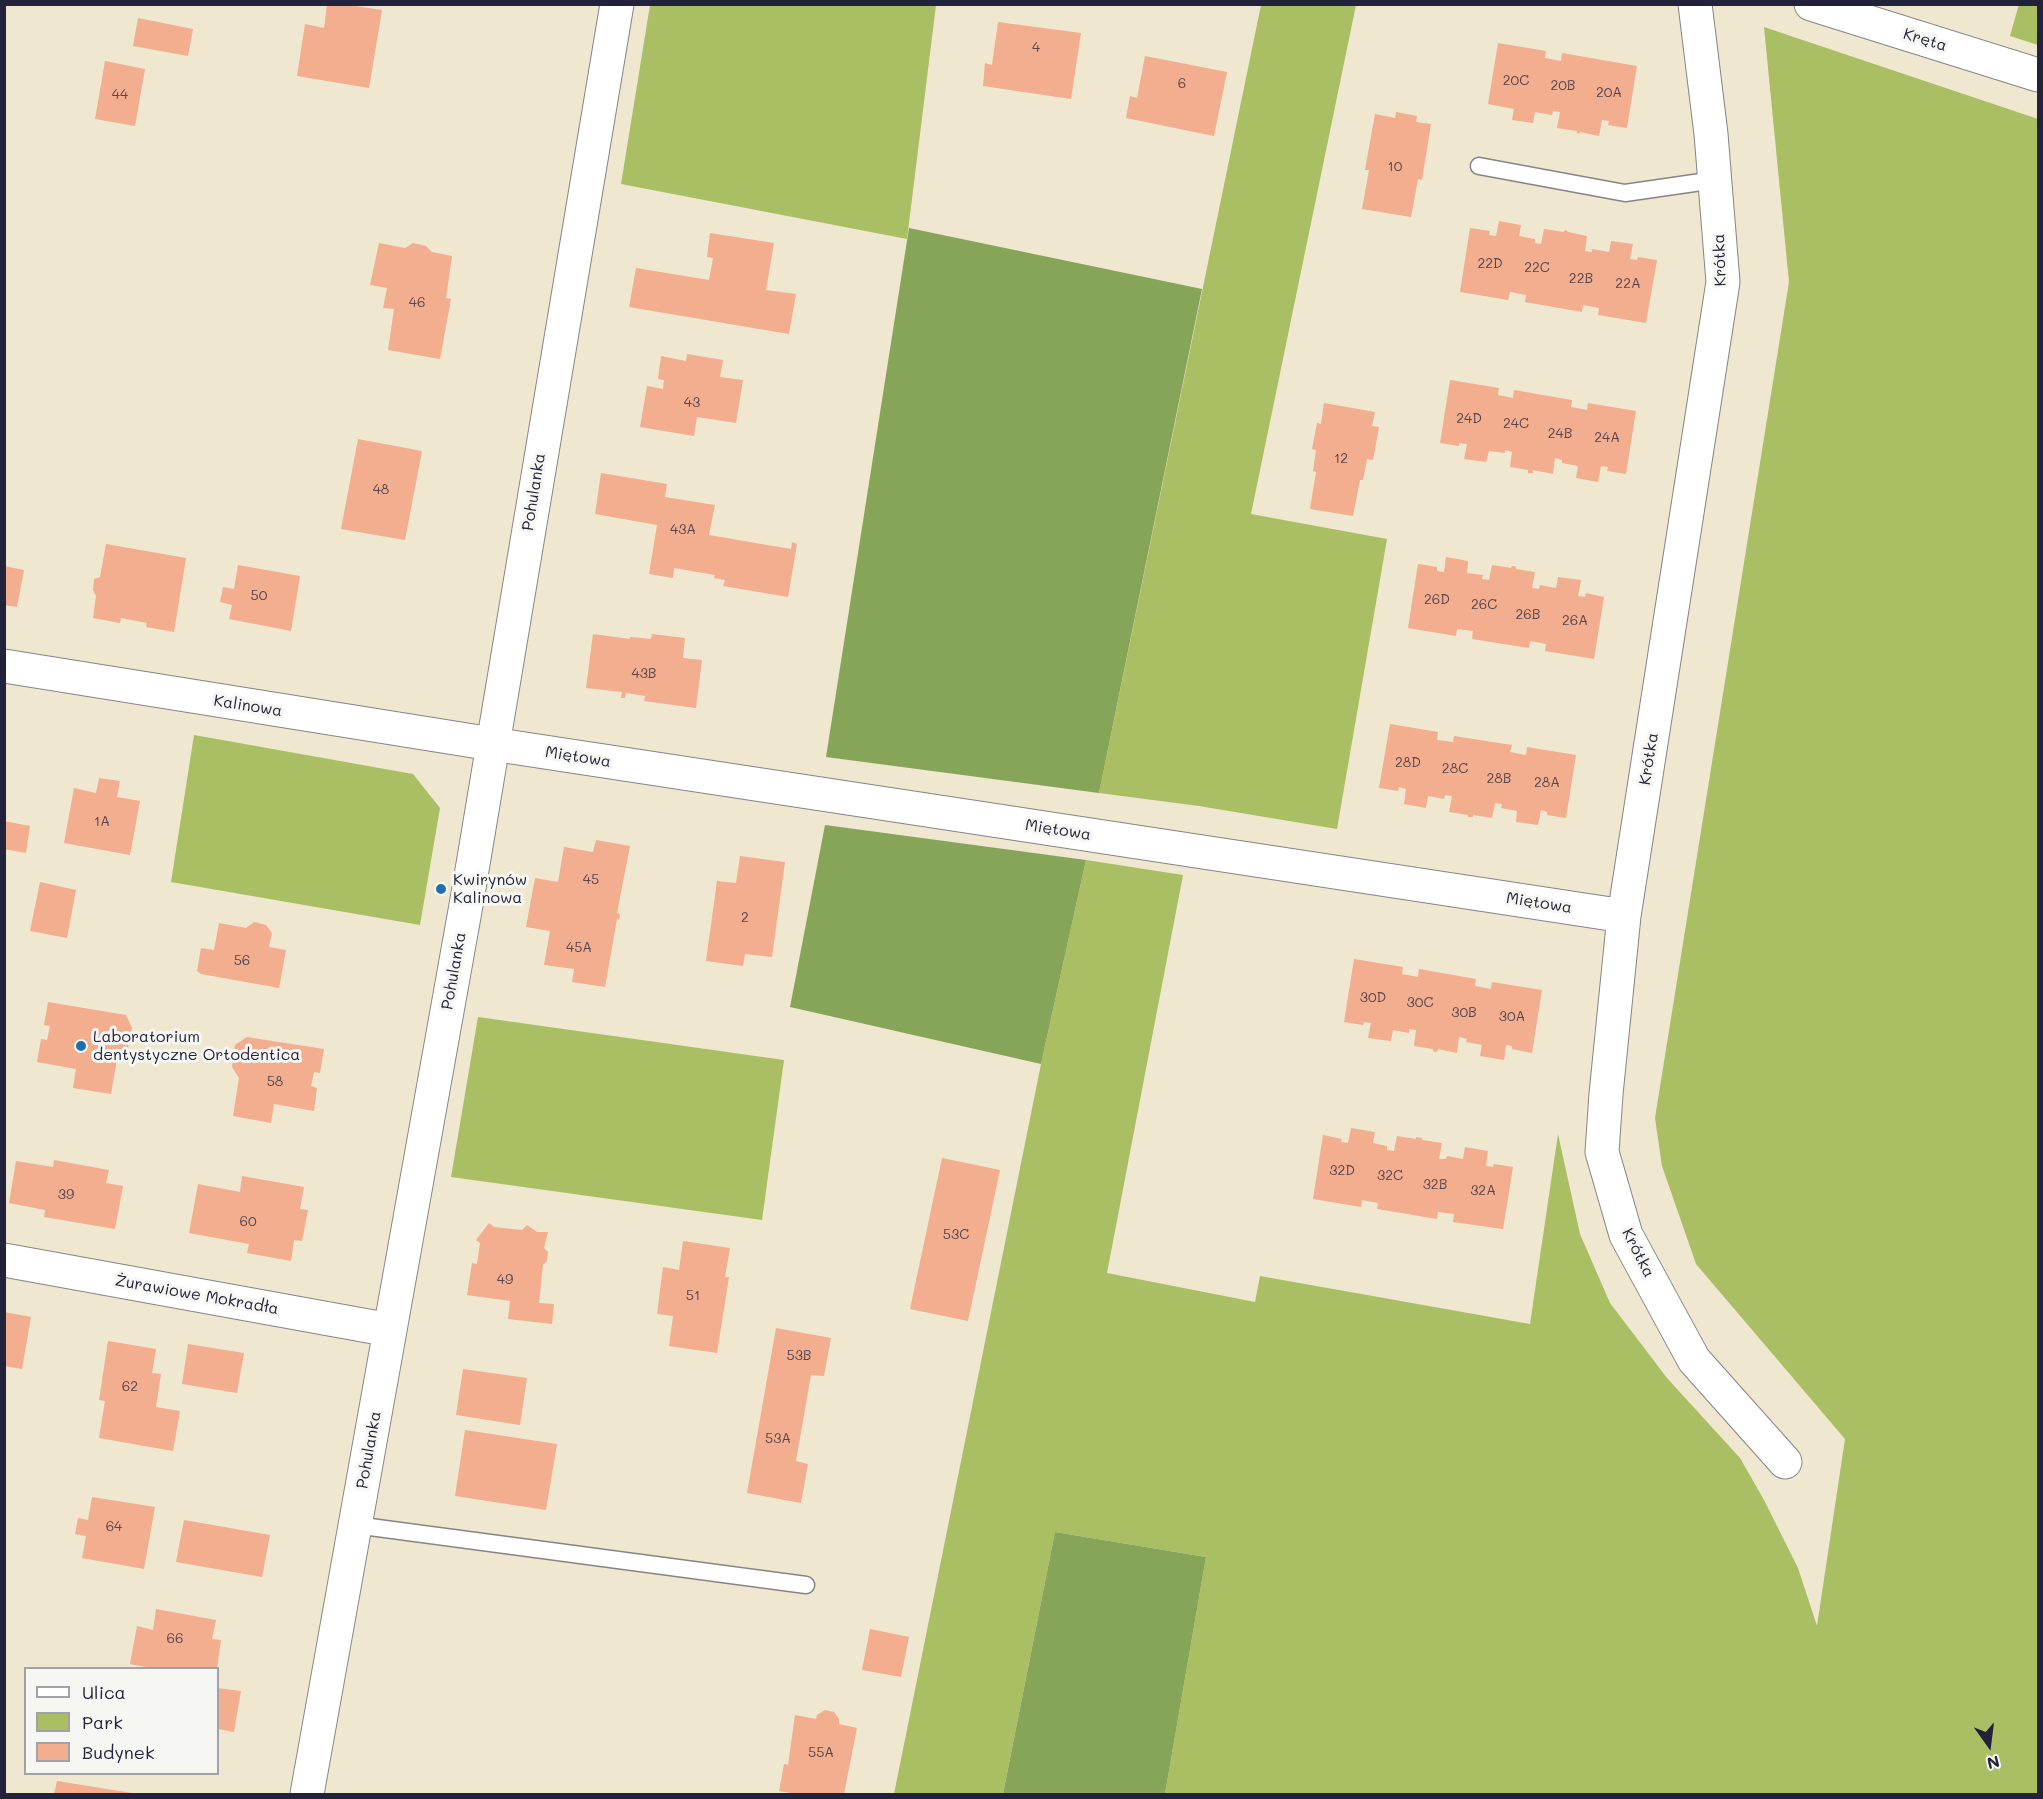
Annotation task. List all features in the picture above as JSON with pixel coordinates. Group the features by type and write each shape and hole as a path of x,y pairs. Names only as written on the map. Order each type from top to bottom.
{"street":[{"name":"Pohulanka","path":"308,1794 492,744 616,4"},
{"name":"Krótka","path":"1695,4 1723,282 1624,916 1602,1152 1626,1235 1694,1360 1785,1462"},
{"name":"Kręta","path":"1811,4 2038,75"},
{"name":"Kalinowa","path":"4,666 492,744"},
{"name":"Miętowa","path":"492,744 1624,916"},
{"name":"Żurawiowe Mokradła","path":"4,1260 390,1329"}],"lane":[{"path":"1479,166 1625,193 1714,180"},
{"path":"355,1525 806,1585"}],"green space":[{"path":"2019,4 2038,5 2038,45 2010,36"},
{"path":"650,5 936,5 907,239 621,184"},
{"path":"1261,5 1356,5 1251,514 1387,539 1337,829 1199,806 1099,793"},
{"path":"1764,27 2038,119 2038,1794 1165,1794 1206,1557 1055,1532 1003,1794 894,1794 1041,1064 1086,860 1183,875 1107,1273 1255,1302 1260,1276 1530,1324 1558,1134 1580,1234 1610,1303 1667,1378 1740,1458 1798,1568 1817,1626 1845,1439 1696,1264 1662,1166 1655,1118 1789,282"},
{"path":"909,228 1202,289 1099,793 826,757"},
{"path":"194,735 413,774 440,808 420,925 171,882"},
{"path":"825,825 1086,860 1041,1064 790,1007"},
{"path":"478,1017 784,1060 762,1220 451,1177"},
{"path":"1055,1532 1206,1557 1165,1794 1003,1794"}],"building":[{"path":"327,5 349,5 382,10 369,88 297,76 305,24 324,28"},
{"path":"138,18 193,29 188,56 133,46"},
{"path":"998,22 1081,33 1071,99 983,86 985,63 992,65"},
{"path":"1498,43 1546,51 1545,58 1561,61 1562,53 1637,66 1627,128 1608,125 1609,121 1602,120 1599,136 1580,132 1579,134 1577,131 1557,128 1560,112 1553,111 1552,115 1535,112 1533,123 1512,120 1514,109 1488,104"},
{"path":"1145,56 1227,72 1214,136 1126,118 1130,96 1137,98"},
{"path":"105,61 145,69 135,126 95,119"},
{"path":"1396,112 1417,116 1416,122 1431,124 1422,180 1418,179 1411,217 1362,209 1369,170 1365,170 1375,114 1395,118"},
{"path":"1499,221 1521,225 1519,236 1535,239 1535,243 1541,244 1544,229 1563,232 1566,230 1587,236 1585,251 1592,252 1592,249 1609,252 1611,241 1633,244 1630,259 1637,260 1638,257 1657,260 1646,323 1598,315 1599,308 1583,305 1582,312 1525,302 1526,295 1510,292 1508,300 1460,292 1470,228 1490,231 1489,235 1496,236"},
{"path":"710,233 774,243 766,290 796,294 789,334 629,307 636,268 709,280 713,258 707,257"},
{"path":"379,243 405,248 413,243 426,246 432,252 452,256 446,298 451,299 440,359 388,350 394,309 383,308 387,288 370,285"},
{"path":"687,354 723,360 720,377 743,380 736,423 697,417 694,436 640,427 647,386 663,389 664,380 658,379 661,356 686,361"},
{"path":"1450,380 1499,388 1498,395 1513,398 1514,390 1572,400 1571,407 1587,410 1588,403 1636,411 1626,474 1607,471 1608,467 1601,466 1598,482 1576,478 1578,466 1562,463 1562,460 1555,458 1553,474 1533,470 1533,473 1528,473 1528,470 1510,467 1512,452 1505,450 1505,453 1489,451 1486,462 1464,459 1467,444 1459,443 1459,446 1440,443"},
{"path":"1324,403 1375,412 1372,426 1379,427 1373,460 1367,459 1353,516 1310,509 1316,472 1313,471 1316,450 1312,449 1317,423 1321,424"},
{"path":"358,439 422,451 405,540 341,529"},
{"path":"601,473 667,484 665,497 715,505 709,535 791,549 792,542 797,544 788,597 723,586 725,580 714,578 715,575 674,568 673,578 649,574 657,525 595,514"},
{"path":"106,544 186,558 174,632 146,627 147,623 121,618 120,623 93,618 96,596 93,590 94,579 100,577"},
{"path":"1446,557 1468,561 1467,573 1483,575 1482,579 1489,580 1492,565 1511,568 1514,566 1516,569 1535,572 1532,588 1539,589 1540,585 1556,588 1558,577 1581,580 1578,596 1585,597 1586,593 1604,597 1594,659 1545,651 1546,644 1530,641 1529,648 1472,639 1473,631 1457,629 1456,636 1408,628 1418,564 1437,567 1437,571 1444,572"},
{"path":"238,565 300,576 291,631 229,619 232,605 220,602 223,587 234,589"},
{"path":"4,566 24,570 17,607 4,605"},
{"path":"593,634 630,639 630,637 651,639 652,634 685,638 683,658 702,660 696,708 644,701 645,696 626,693 625,698 621,698 622,692 586,688"},
{"path":"1390,724 1438,732 1437,740 1453,742 1454,736 1512,745 1510,752 1526,755 1527,747 1576,755 1566,818 1547,815 1547,812 1541,810 1538,825 1516,822 1517,811 1501,808 1502,804 1495,803 1492,818 1473,815 1473,817 1468,817 1468,815 1449,812 1452,796 1445,795 1444,799 1428,796 1426,808 1404,804 1406,789 1399,787 1398,791 1379,788"},
{"path":"99,778 120,781 117,797 140,801 130,855 64,843 74,788 96,793"},
{"path":"4,821 30,826 26,853 4,849"},
{"path":"596,840 630,846 617,913 620,914 619,920 617,919 605,987 572,982 574,969 544,965 550,931 526,927 535,878 558,882 564,847 593,852"},
{"path":"740,856 785,862 772,957 745,954 743,966 706,961 717,881 736,883"},
{"path":"40,882 76,890 67,938 30,931"},
{"path":"254,922 266,925 272,933 269,947 286,950 279,988 201,974 197,971 201,948 214,950 219,923 246,928"},
{"path":"1354,959 1403,967 1402,974 1418,977 1419,969 1476,979 1475,986 1491,989 1492,982 1542,990 1532,1053 1512,1049 1512,1046 1506,1045 1504,1060 1480,1056 1482,1045 1466,1042 1467,1039 1459,1037 1457,1053 1438,1049 1435,1052 1433,1049 1414,1046 1416,1030 1409,1029 1409,1033 1393,1030 1391,1041 1368,1038 1371,1023 1364,1022 1363,1025 1344,1022"},
{"path":"48,1002 126,1015 132,1028 128,1048 118,1054 111,1094 73,1088 76,1069 37,1062 41,1039 47,1040 50,1026 44,1025"},
{"path":"247,1037 324,1049 320,1073 314,1072 311,1086 317,1088 314,1111 274,1104 271,1123 233,1116 239,1078 232,1067 235,1045"},
{"path":"1351,1128 1375,1132 1373,1143 1387,1146 1387,1150 1394,1151 1397,1136 1416,1139 1416,1137 1442,1143 1439,1159 1446,1159 1447,1156 1463,1159 1465,1147 1488,1151 1486,1166 1493,1167 1494,1164 1513,1167 1503,1229 1453,1222 1454,1214 1438,1212 1437,1219 1377,1209 1378,1203 1362,1200 1361,1207 1313,1199 1323,1135 1342,1139 1341,1142 1348,1143"},
{"path":"942,1158 1000,1170 968,1321 910,1309"},
{"path":"54,1160 109,1170 106,1183 123,1186 115,1229 44,1217 45,1210 9,1203 16,1161 53,1167"},
{"path":"242,1176 304,1187 300,1209 308,1210 302,1241 294,1240 291,1261 247,1253 249,1244 189,1233 198,1184 240,1192"},
{"path":"489,1223 494,1227 522,1230 527,1225 537,1232 548,1232 544,1248 548,1252 547,1261 543,1265 539,1303 554,1304 552,1324 508,1319 510,1301 467,1295 472,1263 477,1264 480,1243 476,1240"},
{"path":"683,1241 730,1248 725,1277 729,1277 717,1353 669,1346 673,1316 657,1314 663,1267 679,1270"},
{"path":"4,1312 31,1317 22,1369 4,1366"},
{"path":"776,1328 831,1338 824,1376 811,1375 796,1461 808,1464 801,1503 747,1493"},
{"path":"108,1341 156,1349 152,1373 161,1374 156,1407 180,1411 173,1451 99,1438 105,1401 99,1400"},
{"path":"188,1344 244,1353 237,1393 182,1384"},
{"path":"463,1369 527,1378 520,1425 456,1415"},
{"path":"465,1430 557,1444 546,1510 455,1496"},
{"path":"92,1497 155,1507 144,1569 82,1558 86,1536 75,1534 78,1518 88,1520"},
{"path":"184,1520 270,1535 262,1577 176,1562"},
{"path":"156,1609 216,1620 212,1639 221,1640 217,1667 146,1667 130,1664 137,1626 153,1630"},
{"path":"870,1629 909,1637 901,1677 862,1670"},
{"path":"219,1688 241,1691 234,1732 219,1729"},
{"path":"825,1710 834,1712 839,1719 839,1724 857,1728 844,1794 796,1794 779,1791 784,1764 788,1765 795,1715 816,1719 817,1715"},
{"path":"57,1781 132,1793 132,1794 54,1794"}],"place":[{"name":"Kwirynów Kalinowa","path":"441,889"},
{"name":"Laboratorium dentystyczne Ortodentica","path":"81,1046"}]}
